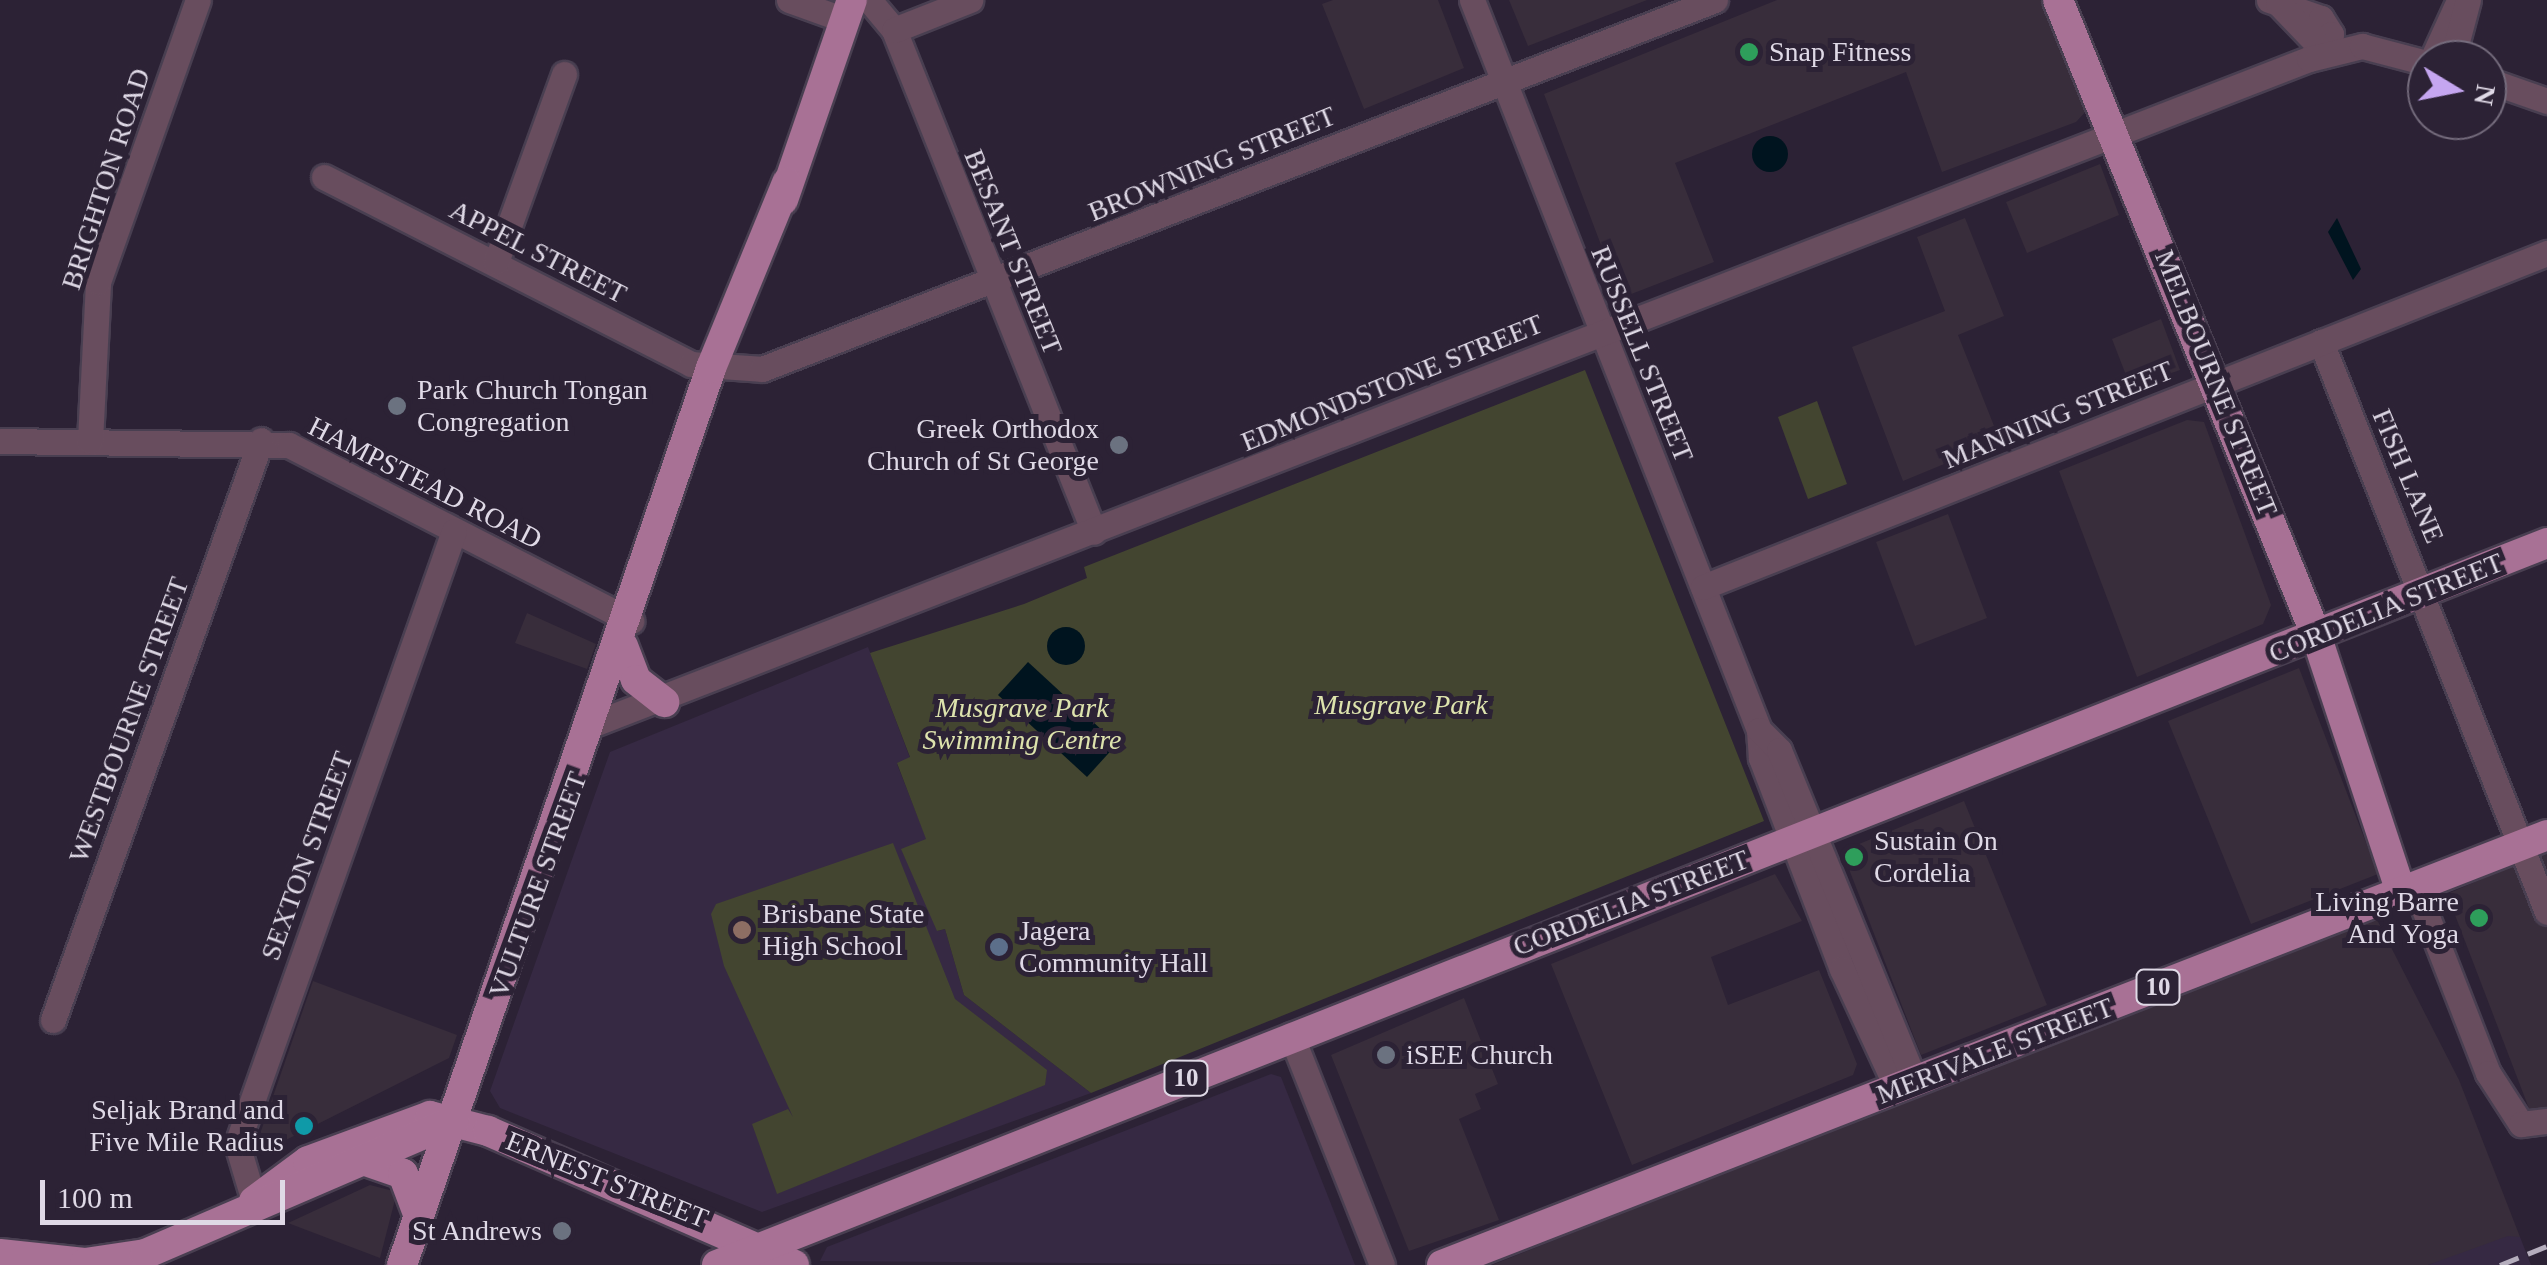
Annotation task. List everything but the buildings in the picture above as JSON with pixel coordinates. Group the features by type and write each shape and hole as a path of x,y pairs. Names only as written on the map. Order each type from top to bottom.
{"main road":[{"name":"MELBOURNE STREET","path":"2058,0 2116,131 2316,636 2332,652 2408,890"},
{"name":"MELBOURNE STREET","path":"2076,0 2116,105 2116,131"},
{"name":"VULTURE STREET","path":"402,1262 848,10"},
{"name":"CORDELIA STREET","path":"717,1265 762,1256 1291,1035 2547,543"},
{"path":"627,634 640,684 664,702"},
{"name":"MERIVALE STREET","path":"1442,1265 2534,840"},
{"path":"254,1202 299,1165 390,1123 454,1121"},
{"path":"0,1254 123,1262 254,1202 366,1161 454,1121"},
{"name":"ERNEST STREET","path":"454,1121 762,1256 794,1265"},
{"path":"366,1161 405,1177 418,1214"}],"street":[{"name":"BRIGHTON ROAD","path":"90,440 98,282 198,0"},
{"path":"789,0 848,10"},
{"name":"BESANT STREET","path":"869,0 894,30 1094,532"},
{"path":"894,30 970,0"},
{"name":"RUSSELL STREET","path":"1472,0 1758,730 1779,750 1802,837 1906,1084"},
{"name":"BROWNING STREET","path":"719,369 775,367 1715,0"},
{"path":"2447,40 2460,0"},
{"path":"2450,40 2468,0"},
{"path":"2274,2 2317,6 2322,43"},
{"path":"2274,2 2322,43"},
{"name":"EDMONDSTONE STREET","path":"596,723 664,702 2210,95 2322,43 2375,32 2407,45"},
{"path":"496,262 564,74"},
{"path":"2507,87 2547,100"},
{"name":"APPEL STREET","path":"324,177 719,369"},
{"name":"MANNING STREET","path":"1703,587 2547,253"},
{"name":"FISH LANE","path":"2321,342 2424,593 2534,840 2547,912"},
{"name":"HAMPSTEAD ROAD","path":"1,450 90,440 261,440 308,452 454,531 627,634"},
{"name":"WESTBOURNE STREET","path":"53,1020 261,440"},
{"name":"SEXTON STREET","path":"254,1202 237,1144 454,531"},
{"name":"MELBOURNE STREET","path":"2408,890 2488,1073 2521,1124 2544,1122"},
{"path":"1291,1035 1382,1265"}],"shaded area":[{"path":"1333,0 1438,0 1464,68 1364,109 1322,4"},
{"path":"1509,0 1647,0 1528,46"},
{"path":"1777,0 2047,0 2090,107 2076,122 1942,172 1906,72 1675,163 1714,262 1621,298 1544,94"},
{"path":"2100,164 2119,215 2027,253 2006,202"},
{"path":"1965,218 2004,316 1958,335 2000,441 1903,481 1852,347 1945,311 1917,237"},
{"path":"2161,319 2180,370 2131,388 2112,339"},
{"path":"2187,420 2204,422 2271,605 2263,624 2137,677 2059,471"},
{"path":"1948,514 1987,618 1915,646 1876,542"},
{"path":"527,613 596,644 587,669 515,643"},
{"name":"Brisbane State High School","path":"868,647 910,758 897,764 927,840 902,850 938,931 945,929 964,995 1091,1093 762,1212 500,1108 490,1091 610,752"},
{"path":"2299,668 2378,874 2251,924 2168,721"},
{"path":"1964,801 2047,1005 1921,1055 1842,851"},
{"path":"2547,851 2547,1108 2538,1112 2530,1111 2447,894"},
{"path":"1775,874 1802,921 1711,957 1728,1005 1819,970 1857,1064 1853,1075 1632,1165 1551,964"},
{"path":"2374,914 2459,1080 2520,1237 2428,1265 1492,1265"},
{"path":"313,981 457,1035 449,1058 252,1157"},
{"path":"1464,998 1498,1084 1475,1094 1481,1109 1459,1119 1499,1220 1409,1251 1331,1055"},
{"path":"1271,1074 1281,1077 1355,1265 820,1261 827,1247"},
{"path":"370,1185 397,1192 380,1258 288,1223"},
{"path":"2508,1236 2520,1237 2531,1265 2428,1265"}],"green space":[{"name":"Musgrave Park","path":"1585,370 1764,821 1091,1093 964,995 945,929 937,931 901,849 926,839 897,763 910,757 870,653 1024,604 1087,578 1084,567"},
{"path":"1817,401 1847,484 1808,499 1778,417"},
{"path":"893,843 955,999 1047,1070 1045,1085 777,1194 752,1124 788,1109 793,1117 724,966 711,914 716,904"}],"water":[{"path":"1770,136 1783,141 1788,154 1783,167 1770,172 1757,167 1752,154 1757,141"},
{"path":"2337,218 2361,269 2353,280 2328,232"},
{"path":"1066,627 1079,633 1085,646 1079,659 1066,665 1053,659 1047,646 1053,633"},
{"path":"1028,662 1117,744 1087,777 998,695"}],"railway":[{"path":"2500,1265 2547,1246"}],"place":[{"name":"Snap Fitness","path":"1749,52"},
{"name":"Park Church Tongan Congregation","path":"397,406"},
{"name":"Greek Orthodox Church of St George","path":"1119,445"},
{"name":"Sustain On Cordelia","path":"1854,857"},
{"name":"Living Barre And Yoga","path":"2479,918"},
{"name":"Brisbane State High School","path":"742,930"},
{"name":"Jagera Community Hall","path":"999,947"},
{"name":"iSEE Church","path":"1386,1055"},
{"name":"Seljak Brand and Five Mile Radius","path":"304,1126"},
{"name":"St Andrews","path":"562,1231"}],"park label":[{"name":"Musgrave Park Swimming Centre","path":"1022,724"}]}
